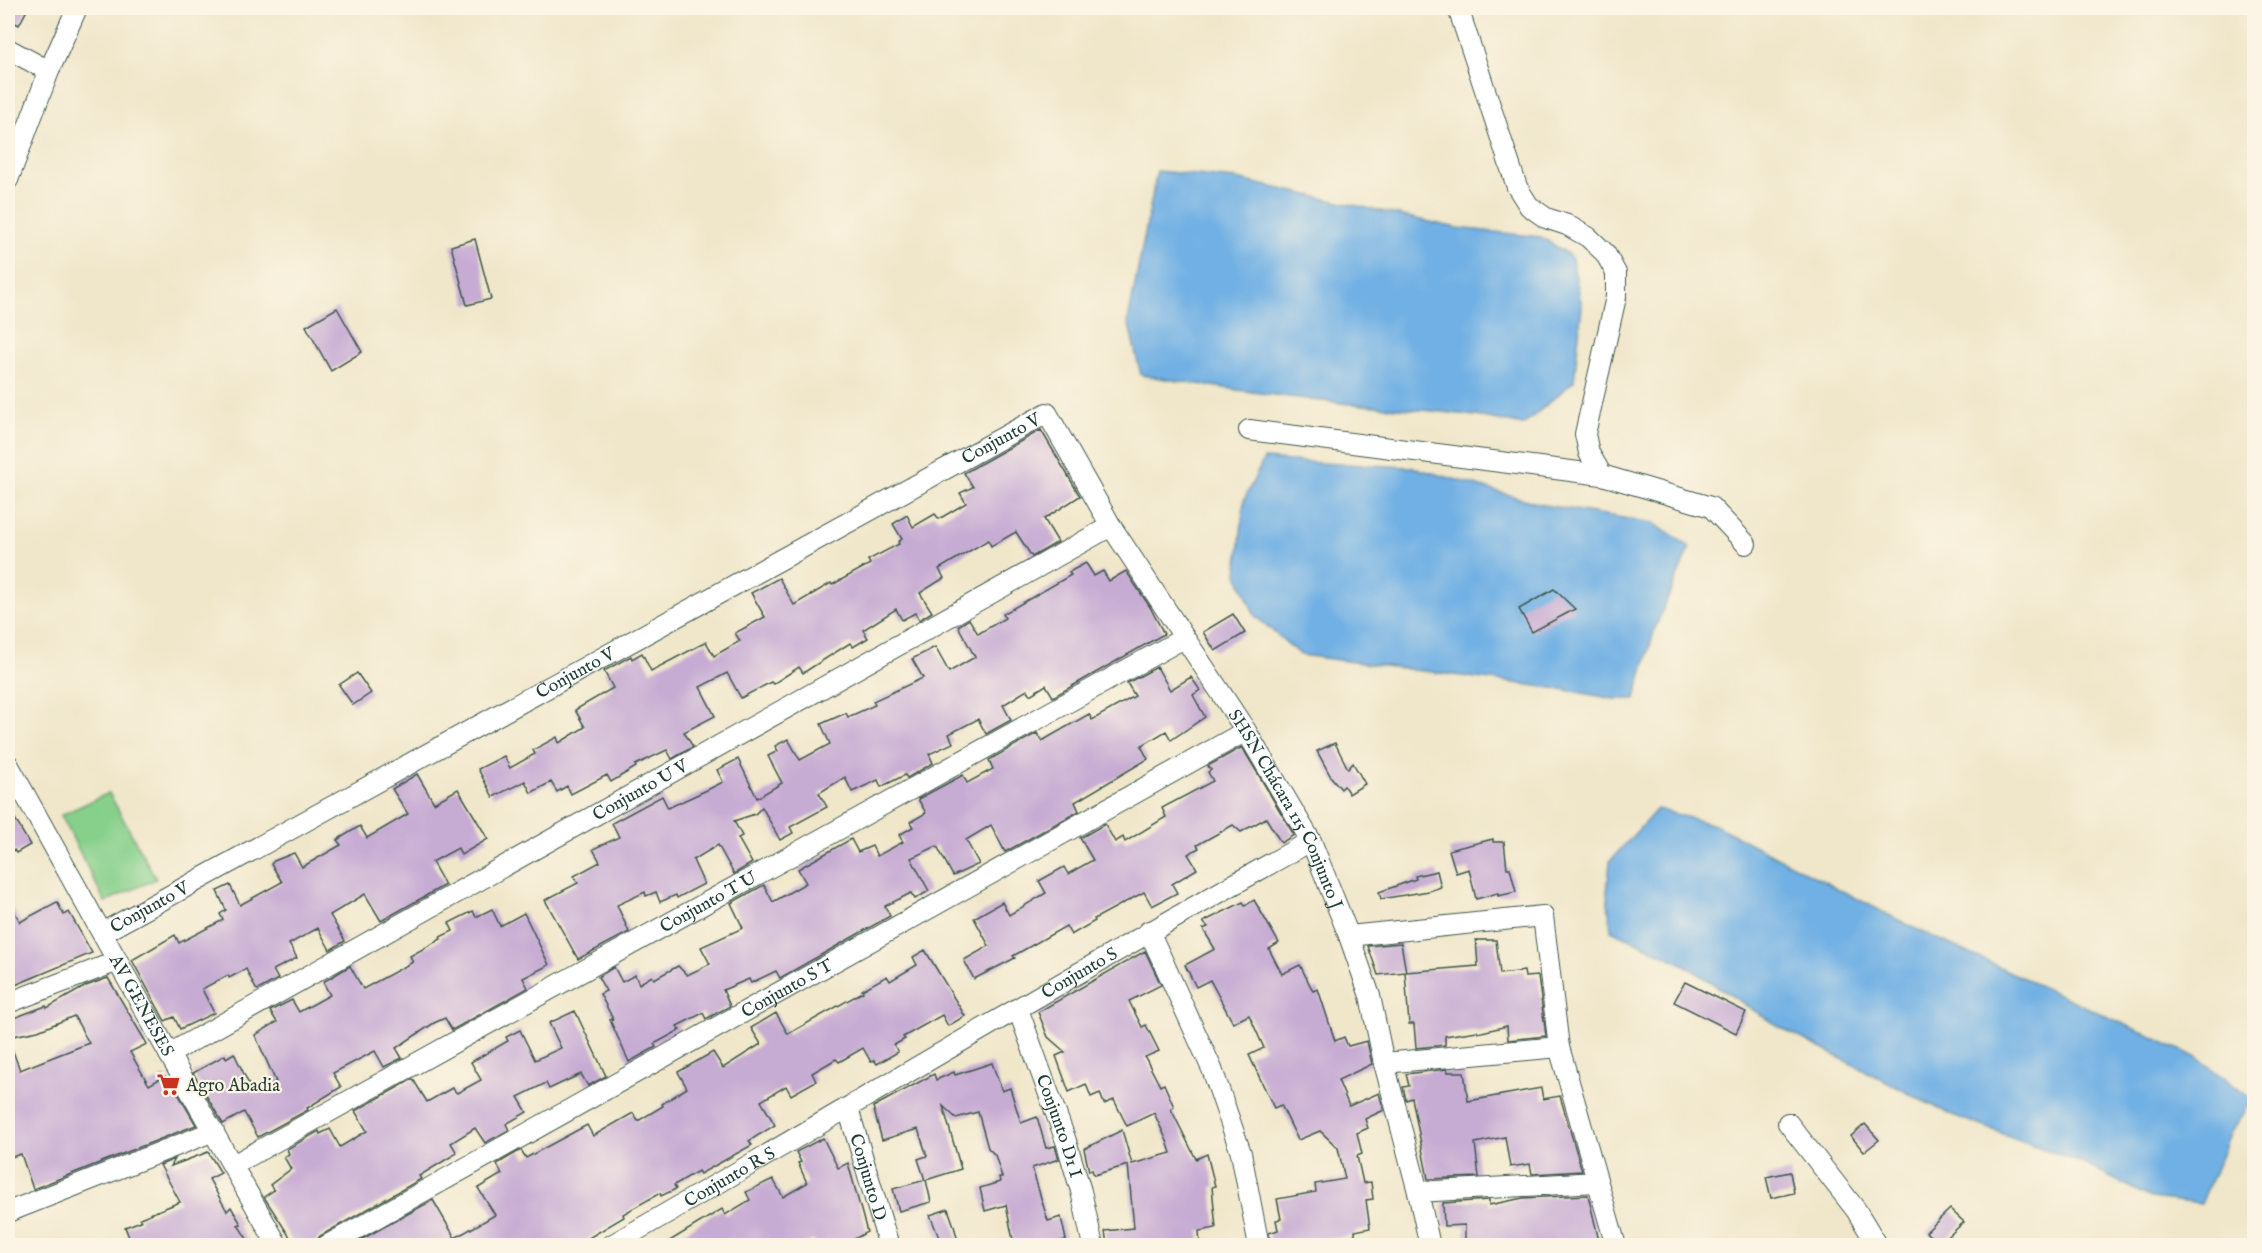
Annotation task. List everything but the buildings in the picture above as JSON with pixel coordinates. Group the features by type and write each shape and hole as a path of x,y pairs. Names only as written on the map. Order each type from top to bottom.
{"street":[{"path":"8,180 49,70 77,8"},
{"path":"1458,8 1517,187 1529,206 1546,218 1567,225 1588,237 1605,253 1616,273 1614,308 1585,434 1589,453 1602,475"},
{"path":"8,49 49,70"},
{"name":"SHSN Chácara 115 Conjunto J","path":"1047,413 1111,526 1246,731 1311,841 1370,996 1384,1063 1430,1245"},
{"name":"Conjunto V","path":"102,933 1047,413"},
{"path":"1249,430 1602,475 1711,507 1746,544"},
{"name":"Conjunto U V","path":"168,1054 1111,526"},
{"name":"Conjunto T U","path":"233,1165 1184,638"},
{"name":"Conjunto S T","path":"326,1245 1246,731"},
{"name":"AV GENESES","path":"11,776 278,1245"},
{"name":"Conjunto S","path":"848,1108 1149,931 1311,841"},
{"path":"1349,936 1543,916 1559,1047 1616,1245"},
{"path":"1149,931 1212,1069 1241,1153 1259,1245"},
{"path":"8,1003 118,961"},
{"name":"Conjunto D1 I","path":"1018,1009 1082,1191 1093,1245"},
{"path":"1384,1063 1559,1047"},
{"name":"Conjunto D","path":"848,1108 885,1244"},
{"name":"Conjunto R S","path":"610,1245 848,1108"},
{"path":"1788,1123 1856,1210 1878,1245"},
{"path":"8,1212 214,1131"},
{"path":"1418,1192 1597,1182"}],"green space":[{"path":"109,793 156,879 105,902 61,815"}],"water":[{"path":"1157,171 1236,179 1457,228 1541,237 1571,256 1582,306 1574,381 1523,425 1456,413 1291,397 1141,375 1128,321"},
{"path":"1264,459 1412,467 1544,505 1653,523 1690,547 1655,628 1635,699 1614,699 1561,689 1301,655 1255,616 1237,574 1244,500"},
{"path":"1657,809 1715,825 1914,928 2196,1057 2253,1100 2231,1132 2201,1204 2151,1198 2082,1163 1947,1113 1776,1025 1685,965 1611,930 1607,893 1610,861"}],"place":[{"name":"Agro Abadia","path":"168,1085"}]}
